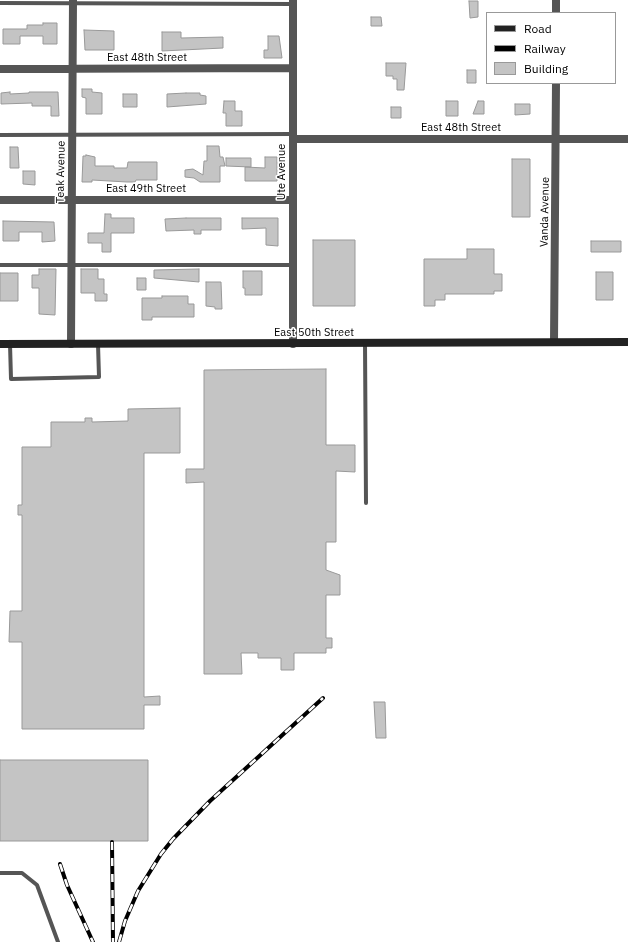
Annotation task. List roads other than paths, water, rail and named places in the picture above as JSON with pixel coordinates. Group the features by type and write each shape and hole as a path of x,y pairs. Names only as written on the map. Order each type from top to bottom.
{"main road":[{"name":"East 50th Street","path":"0,344 628,342"}],"street":[{"path":"556,0 556,12"},
{"name":"Teak Avenue","path":"71,344 73,134 72,2"},
{"name":"Ute Avenue","path":"293,2 293,344"},
{"name":"East 48th Street","path":"0,69 293,68"},
{"name":"Vanda Avenue","path":"554,342 556,84"},
{"name":"East 48th Street","path":"293,136 628,140"},
{"name":"East 49th Street","path":"0,200 293,200"}],"lane":[{"path":"0,3 293,2"},
{"path":"0,134 293,136"},
{"path":"0,265 292,266"},
{"path":"365,343 366,503"},
{"path":"10,344 11,379 99,377 98,344"},
{"path":"0,873 22,873 37,885 58,942"}],"railway":[{"path":"119,942 125,921 138,891 161,854 173,839 210,801 323,698"},
{"path":"112,842 113,942"},
{"path":"60,864 67,885 93,942"}]}
